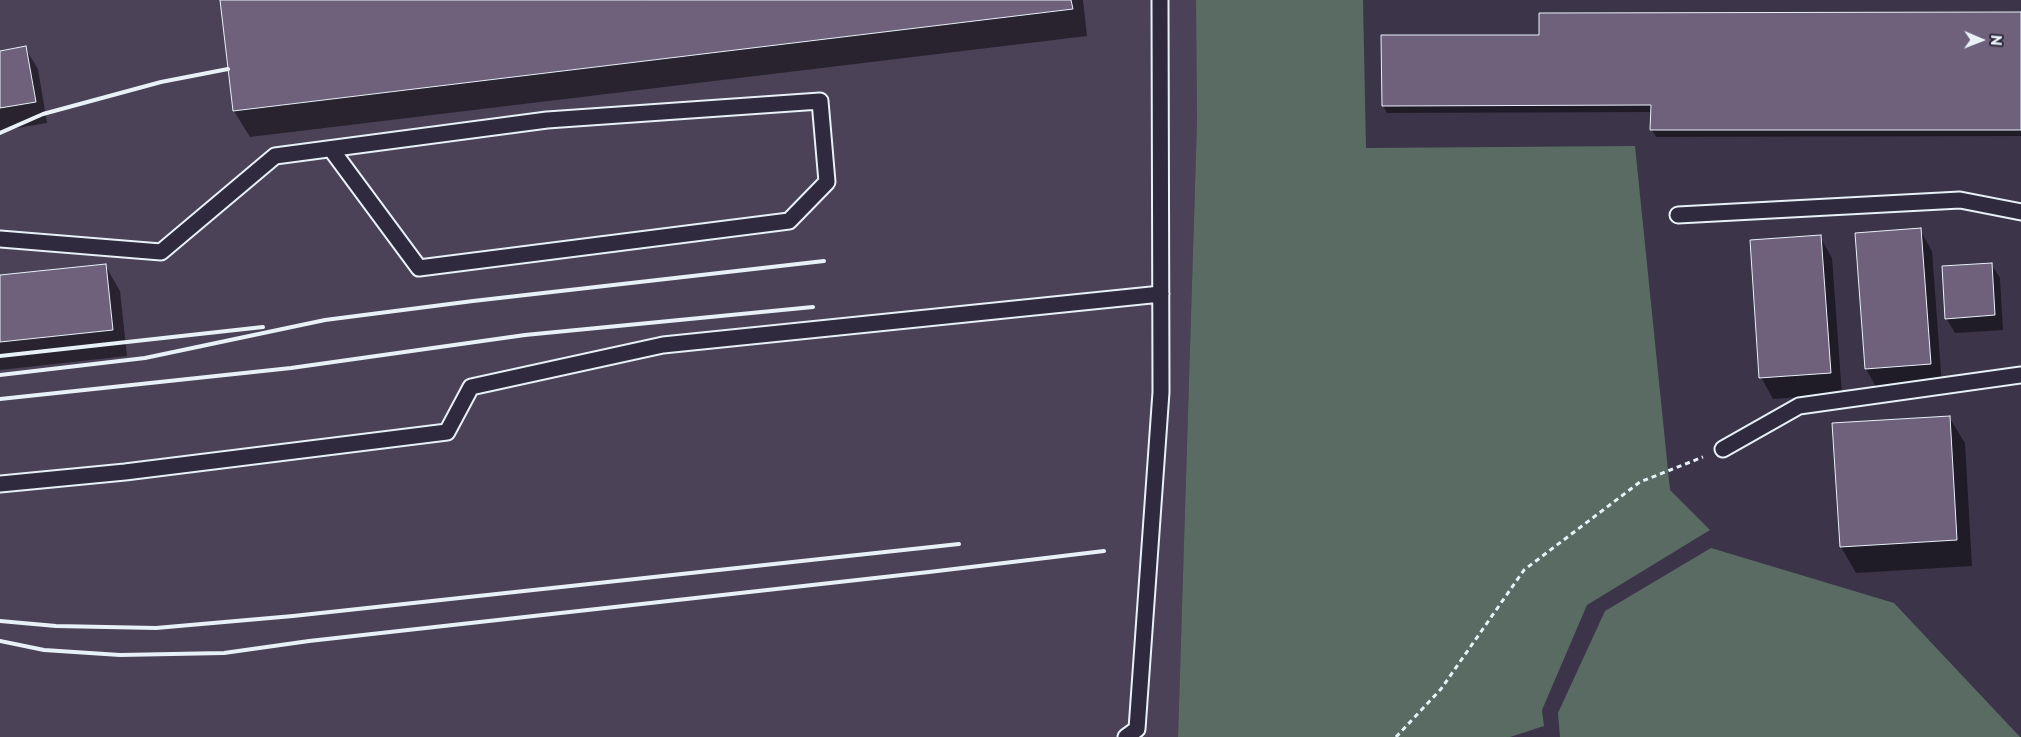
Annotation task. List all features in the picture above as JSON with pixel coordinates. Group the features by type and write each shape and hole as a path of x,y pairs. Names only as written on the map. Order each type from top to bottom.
{"lane":[{"path":"1126,737 1137,729 1161,392 1160,0"},
{"path":"0,238 161,252 275,156 546,120 820,101 827,182 789,221 419,268 331,149"},
{"path":"1678,215 1960,200 2021,212"},
{"path":"0,484 135,470 447,432 471,387 663,345 1161,294"},
{"path":"1723,449 1799,406 2021,375"}],"path":[{"path":"1396,737 1441,689 1524,570 1640,482 1723,449"}],"shaded area":[{"path":"0,0 1196,0 1197,121 1178,737 0,737"}],"green space":[{"path":"1196,0 1363,0 1366,148 1635,146 1670,490 1710,530 1587,605 1542,710 1544,726 1510,737 1178,737 1197,121"},
{"path":"1711,548 1894,603 2020,737 1560,737 1558,713 1605,611"}],"building":[{"path":"220,0 1071,0 1073,9 233,111"},
{"path":"2021,12 2021,130 1650,130 1651,105 1382,106 1381,35 1539,35 1539,13"},
{"path":"26,46 36,102 0,108 0,51"},
{"path":"1921,228 1931,364 1865,369 1855,233"},
{"path":"1821,235 1831,373 1759,378 1750,240"},
{"path":"1992,263 1995,315 1945,319 1942,266"},
{"path":"106,264 113,330 0,342 0,275"},
{"path":"1950,416 1957,540 1840,547 1832,423"}],"railway":[{"path":"0,133 43,114 161,82 228,69"},
{"path":"0,375 145,358 325,320 824,261"},
{"path":"0,399 291,368 525,335 813,307"},
{"path":"0,356 263,327"},
{"path":"0,621 56,626 156,628 293,616 959,544"},
{"path":"0,641 44,650 120,655 224,653 309,641 1104,551"}]}
